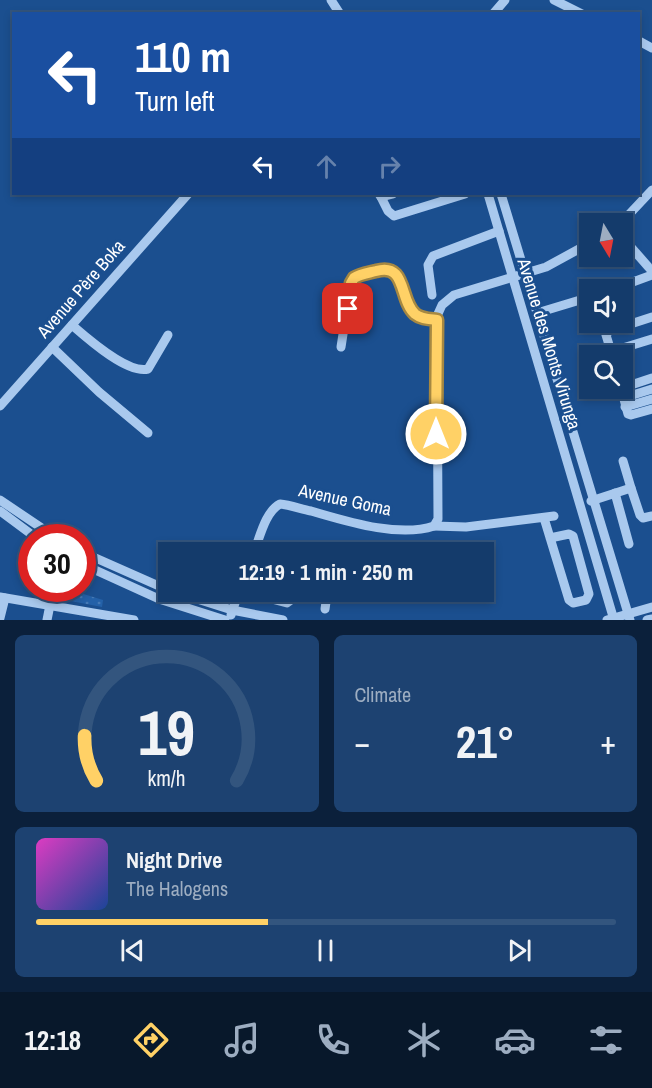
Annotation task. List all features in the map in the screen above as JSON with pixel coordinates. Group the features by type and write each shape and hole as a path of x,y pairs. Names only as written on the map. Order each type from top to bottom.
{"street":[{"path":"495,12 505,0"},
{"path":"554,0 578,12"},
{"path":"630,213 652,190"},
{"name":"Avenue Père Boka","path":"0,406 187,195"},
{"path":"380,195 388,211 394,216 462,195"},
{"name":"Avenue des Monts Virunga","path":"488,195 612,619"},
{"name":"Avenue des Monts Virunga","path":"502,195 629,617"},
{"path":"432,295 428,265 433,256 498,231"},
{"path":"554,516 466,527 434,526 438,519 437,320 442,305 454,295 525,275 579,249"},
{"path":"633,252 651,276 633,282"},
{"path":"341,347 351,283 357,276 387,269 393,272 398,276 413,313 420,318 437,320"},
{"path":"537,313 579,300"},
{"path":"652,317 609,331 606,335 613,351 652,339"},
{"path":"72,325 102,349 134,368 142,370 148,369 168,335"},
{"path":"52,347 99,392 148,433"},
{"path":"633,389 652,378"},
{"path":"633,393 652,389"},
{"path":"633,396 652,399"},
{"path":"624,399 626,412 631,415 652,409"},
{"path":"623,461 640,515 643,518 652,516"},
{"path":"580,504 631,488"},
{"path":"615,493 629,544"},
{"path":"0,500 36,524"},
{"name":"Avenue Goma","path":"257,542 269,514 274,507 280,504 360,524 400,529 428,529 434,526"},
{"path":"0,511 18,524"},
{"path":"544,518 550,538 570,602 586,600 590,594 573,536 569,534 550,538"},
{"path":"96,558 158,585"},
{"path":"96,570 159,599 229,617 283,620"},
{"path":"0,618 2,597 134,620"},
{"path":"196,602 229,617"},
{"path":"229,617 235,602"},
{"path":"326,602 326,609"},
{"path":"47,620 50,605"},
{"path":"612,619 629,617 652,607"},
{"path":"647,620 652,619"}],"shaded area":[{"path":"96,598 103,600 102,607 76,602 96,602"}],"route":[{"path":"348,309 351,283 354,278 387,269 398,276 413,313 420,318 437,320 436,434"}]}
